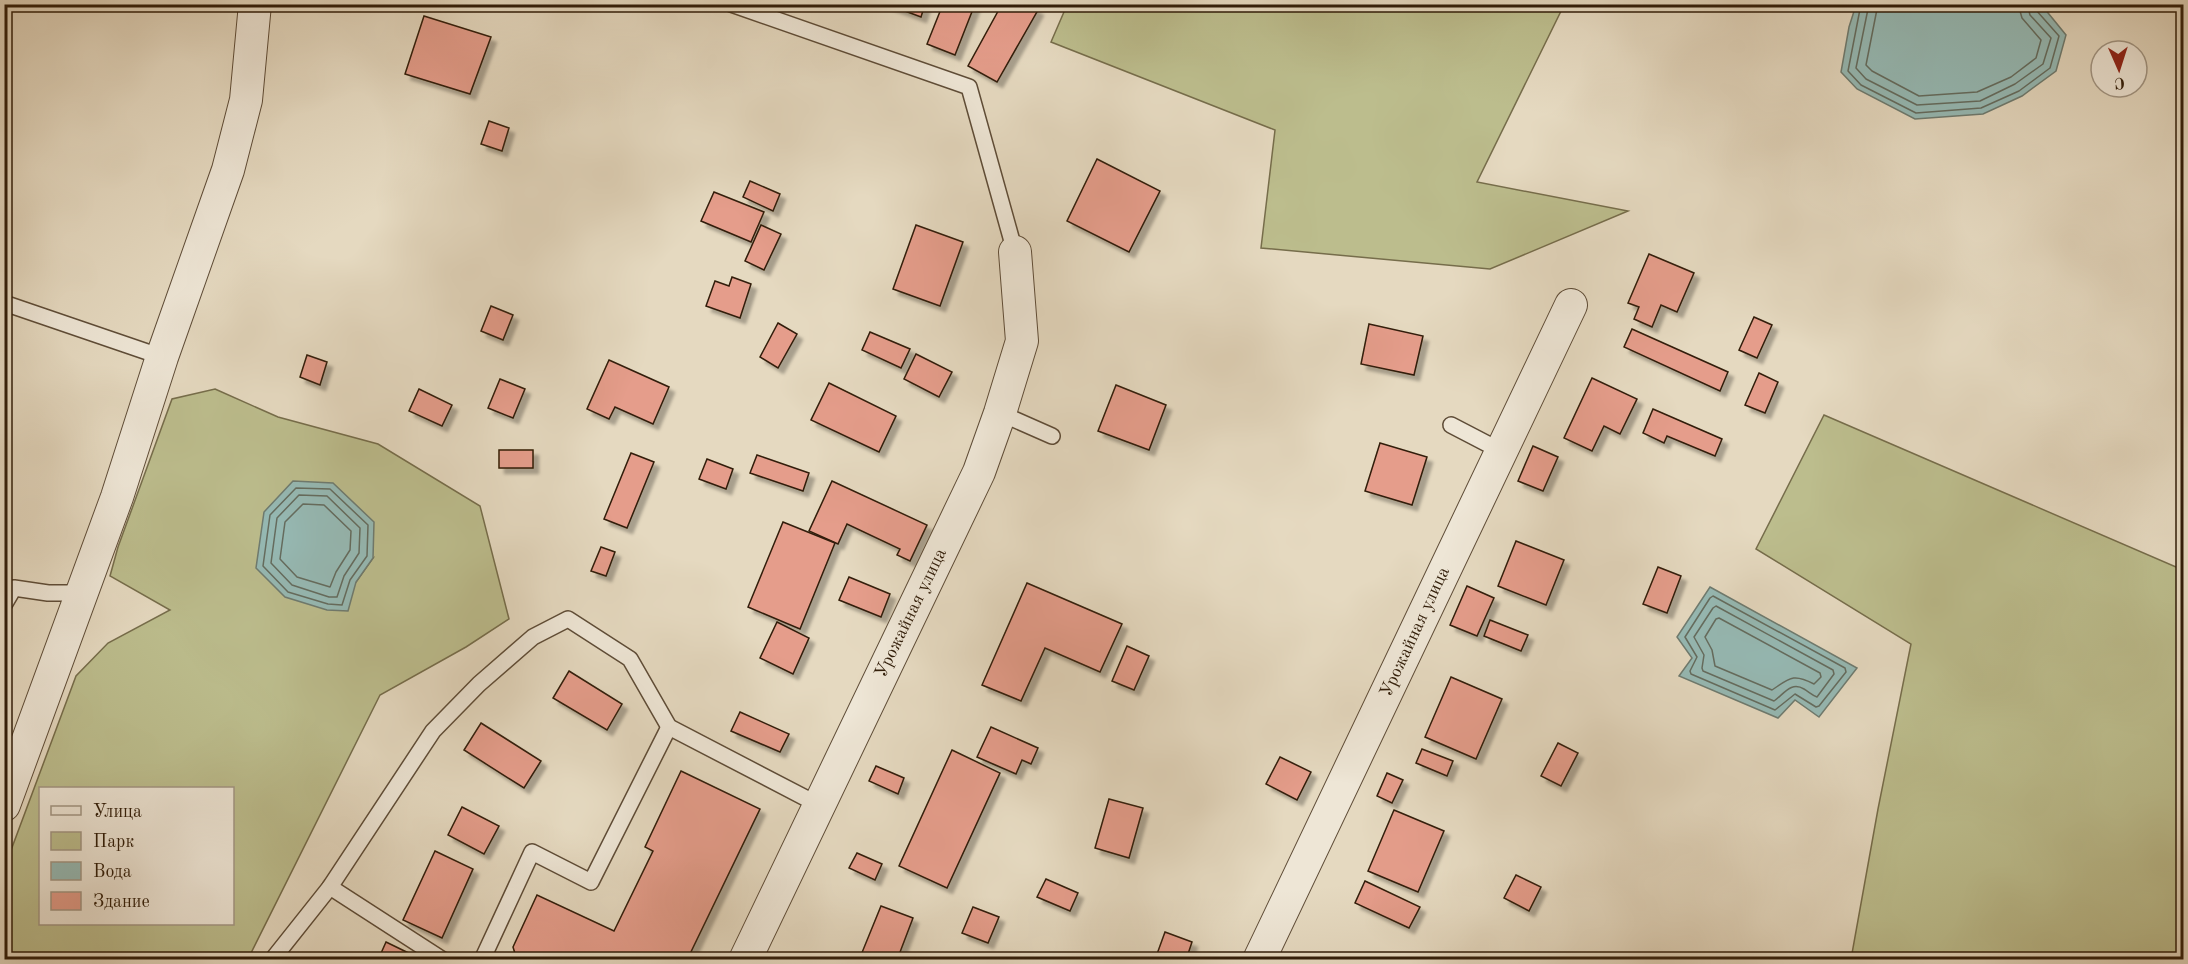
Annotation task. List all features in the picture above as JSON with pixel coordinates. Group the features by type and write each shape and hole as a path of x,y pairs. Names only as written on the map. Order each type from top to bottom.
{"street":[{"path":"4,805 117,497 162,357 228,170 246,100 255,4"},
{"name":"Урожайная улица","path":"745,960 979,472 1022,341 1016,252"},
{"name":"Урожайная улица","path":"1258,960 1571,305"}],"lane":[{"path":"731,4 969,87 1016,252"},
{"path":"4,303 162,357"},
{"path":"1000,412 1052,436"},
{"path":"1451,425 1501,451"},
{"path":"4,605 14,588 48,593 82,593"},
{"path":"272,960 330,887 433,731 478,684 533,637 568,619 630,659 669,727 819,805"},
{"path":"482,960 532,852 591,882 669,727"},
{"path":"330,887 443,960"}],"green space":[{"path":"1067,5 1564,5 1477,182 1628,211 1490,269 1261,248 1275,130 1051,42"},
{"path":"215,389 278,417 378,444 480,506 509,619 466,647 380,695 248,959 5,959 4,869 76,676 108,643 170,610 110,576 118,547 172,399","holes":["373,558 356,582 285,597"]},
{"path":"1824,415 2183,570 2183,959 1851,959 1911,644 1756,549"}],"water":[{"path":"1856,5 2035,5 2044,8 2066,35 2056,71 2022,96 1983,114 1915,119 1857,89 1841,72 1849,27"},
{"path":"293,481 333,483 374,522 373,558 356,582 348,611 327,610 285,597 256,568 264,512"},
{"path":"1710,587 1857,668 1819,717 1795,700 1778,718 1679,676 1692,658 1677,637"}],"building":[{"path":"886,4 925,4 921,17"},
{"path":"943,4 975,4 955,55 927,44"},
{"path":"1002,4 1028,4 1038,10 997,82 968,66"},
{"path":"424,16 491,37 470,94 405,74"},
{"path":"489,121 509,128 502,151 481,144"},
{"path":"1097,159 1160,191 1129,252 1067,221"},
{"path":"750,181 780,194 773,211 743,197"},
{"path":"714,192 764,212 751,242 701,221"},
{"path":"761,225 781,234 764,270 745,261"},
{"path":"916,225 963,242 940,306 893,289"},
{"path":"1649,254 1694,273 1677,312 1661,305 1652,327 1634,319 1639,307 1628,303"},
{"path":"732,277 751,284 740,318 706,306 715,281 729,286"},
{"path":"491,306 513,315 503,340 481,331"},
{"path":"1754,317 1772,325 1757,358 1739,350"},
{"path":"778,323 797,334 778,368 760,357"},
{"path":"1369,324 1423,336 1414,375 1361,364"},
{"path":"1632,329 1728,372 1720,391 1624,347"},
{"path":"870,332 910,349 901,368 862,350"},
{"path":"916,354 952,372 939,397 904,379"},
{"path":"307,355 327,362 320,385 300,377"},
{"path":"609,360 669,387 653,424 615,407 609,419 587,409"},
{"path":"1759,373 1778,382 1765,413 1745,405"},
{"path":"1592,378 1637,399 1620,434 1604,426 1592,451 1564,438"},
{"path":"500,379 525,389 513,418 488,408"},
{"path":"829,383 896,416 879,452 811,420"},
{"path":"1116,385 1166,405 1149,450 1098,431"},
{"path":"419,389 452,405 442,426 409,411"},
{"path":"1653,409 1722,439 1715,456 1667,436 1664,443 1643,433"},
{"path":"1380,443 1427,457 1412,505 1365,491"},
{"path":"1533,446 1558,457 1543,491 1518,481"},
{"path":"499,450 533,450 533,468 499,468"},
{"path":"631,453 654,462 627,528 604,519"},
{"path":"757,455 809,473 803,491 750,473"},
{"path":"707,459 733,469 726,489 699,479"},
{"path":"832,481 927,525 910,561 897,555 900,549 847,524 838,544 809,531"},
{"path":"783,522 835,543 800,629 748,607"},
{"path":"1516,541 1564,560 1546,605 1498,586"},
{"path":"601,547 615,552 606,576 591,571"},
{"path":"1658,567 1681,576 1667,613 1643,604"},
{"path":"849,577 890,594 881,617 839,600"},
{"path":"1027,583 1122,624 1100,672 1045,648 1021,701 982,685"},
{"path":"1467,586 1494,598 1477,636 1450,625"},
{"path":"1490,620 1528,635 1521,651 1484,636"},
{"path":"777,622 809,638 793,674 760,658"},
{"path":"1127,646 1149,656 1134,690 1112,681"},
{"path":"569,671 622,704 607,730 553,698"},
{"path":"1451,677 1502,699 1476,759 1425,737"},
{"path":"740,712 789,734 780,752 731,731"},
{"path":"481,723 541,761 524,788 464,750"},
{"path":"991,727 1038,748 1031,764 1022,760 1016,774 977,757"},
{"path":"1558,743 1578,753 1561,786 1541,776"},
{"path":"1422,749 1453,761 1447,776 1416,763"},
{"path":"952,750 1000,773 947,888 899,866"},
{"path":"1280,757 1311,772 1297,800 1266,784"},
{"path":"876,766 904,778 898,794 869,781"},
{"path":"681,771 760,809 687,960 517,960 513,947 537,895 614,931 653,851 645,847"},
{"path":"1387,773 1403,780 1392,803 1377,796"},
{"path":"1109,799 1143,808 1129,858 1095,848"},
{"path":"462,807 499,826 484,854 448,835"},
{"path":"1394,810 1444,831 1418,892 1368,871"},
{"path":"435,851 473,869 442,938 403,920"},
{"path":"857,853 882,864 875,880 849,868"},
{"path":"1516,875 1541,887 1529,911 1504,898"},
{"path":"1046,879 1078,893 1070,911 1037,897"},
{"path":"1365,881 1420,907 1409,928 1355,903"},
{"path":"881,906 913,918 897,960 874,960 861,955"},
{"path":"973,907 999,917 988,943 962,933"},
{"path":"1165,932 1192,942 1186,960 1172,960 1157,954"},
{"path":"386,942 423,960 378,960"}]}
